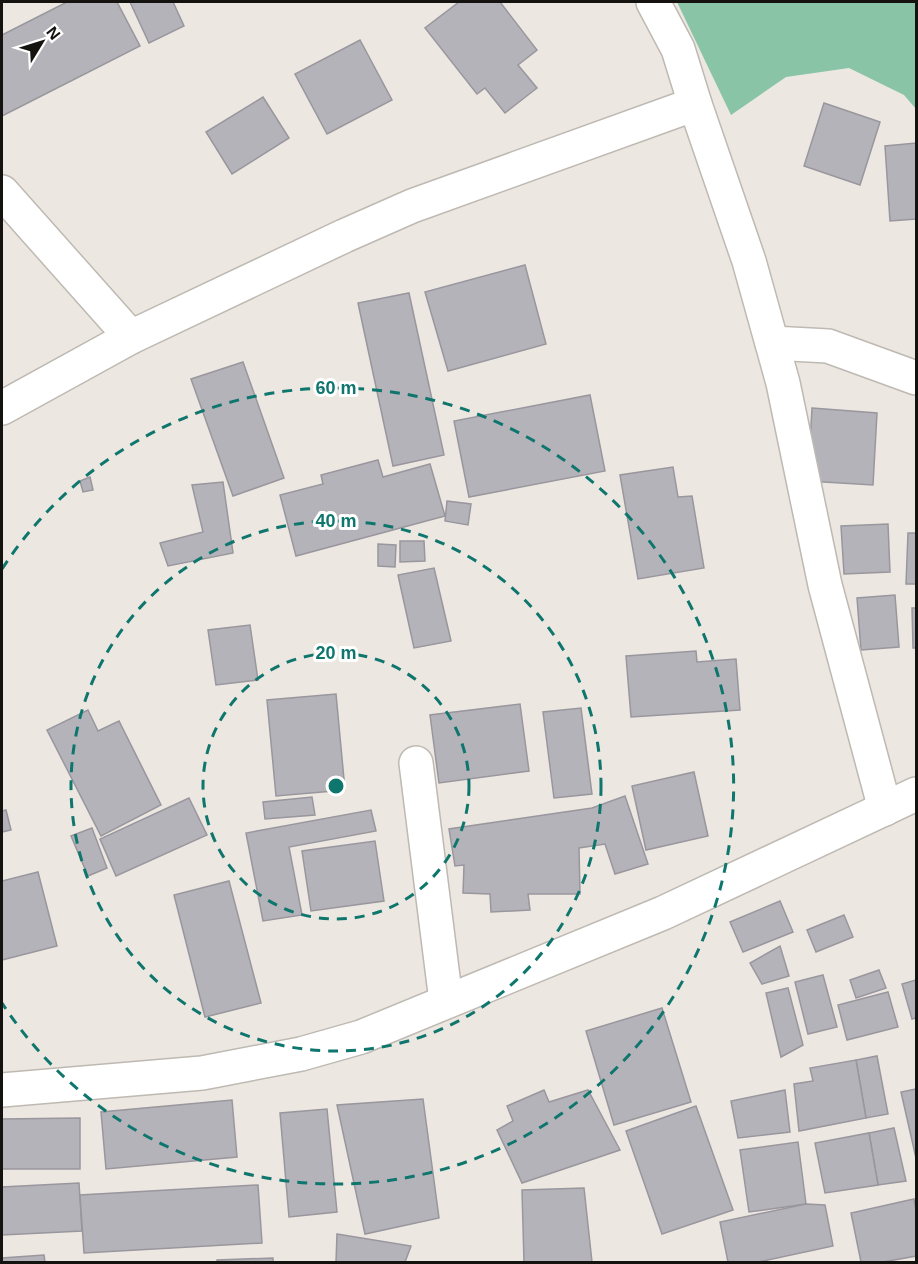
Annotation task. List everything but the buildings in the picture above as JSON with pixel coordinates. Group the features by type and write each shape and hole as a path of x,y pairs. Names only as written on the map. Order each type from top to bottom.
{"street":[{"path":"653,2 678,50 749,261 783,383 825,585 885,808"},
{"path":"2,408 131,337 412,206 695,105"},
{"path":"2,192 131,337"},
{"path":"772,343 828,346 916,378"},
{"path":"416,762 446,1001"},
{"path":"2,1090 202,1073 290,1056 361,1037 663,913 916,794"}],"green space":[{"path":"677,2 916,2 916,109 904,95 849,68 786,77 731,115"}]}
